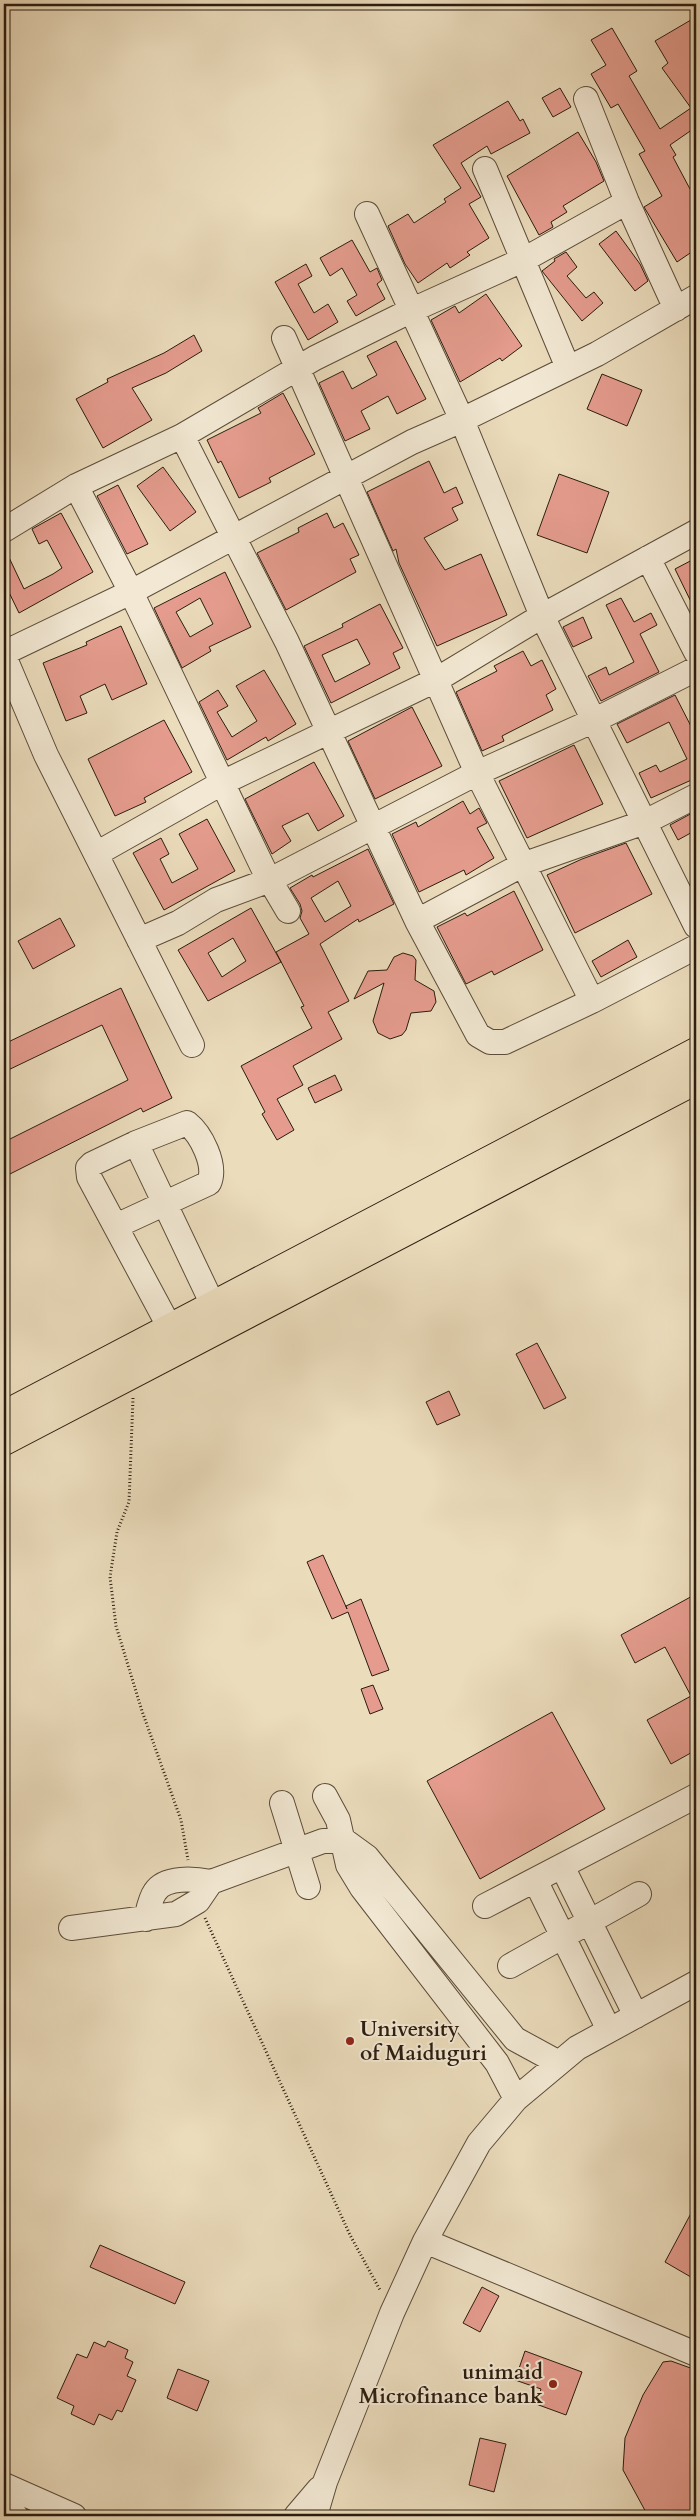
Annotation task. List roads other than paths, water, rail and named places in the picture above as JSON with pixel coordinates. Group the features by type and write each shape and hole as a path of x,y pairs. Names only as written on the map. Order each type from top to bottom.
{"highway":[{"path":"4,1415 696,1052"},
{"path":"4,1441 696,1080"}],"street":[{"path":"586,99 627,202 676,309"},
{"path":"486,170 568,368"},
{"path":"4,530 76,486 182,436 300,369 315,358 410,311 524,259 627,202"},
{"path":"367,214 410,311 462,420 542,616 696,926"},
{"path":"192,1045 46,755 4,654 131,592 412,442 462,420 597,354 696,297"},
{"path":"284,338 300,369 367,527 477,773 522,866 592,1001"},
{"path":"182,436 235,537 374,825 417,920 478,1035 490,1042 505,1042 592,1001 696,947"},
{"path":"76,486 131,592 270,880 288,910"},
{"path":"96,854 222,783 436,680 542,616 696,532"},
{"path":"648,558 696,652"},
{"path":"139,940 178,922 216,900 270,880 477,773 595,720 696,669"},
{"path":"417,920 522,866 645,822 696,796"},
{"path":"116,1226 209,1183 212,1164 193,1128 187,1123 136,1143 92,1164 88,1168 89,1177 170,1328"},
{"path":"136,1143 213,1305"},
{"path":"325,1796 338,1820 345,1841 348,1865 362,1888 497,2063 516,2098"},
{"path":"485,1906 696,1796"},
{"path":"282,1803 295,1851 308,1887"},
{"path":"71,1928 146,1919 155,1891 168,1883 200,1887 323,1841 345,1841 366,1857 515,2039 559,2063"},
{"path":"562,1866 636,2016"},
{"path":"535,1880 609,2030"},
{"path":"510,1966 639,1894"},
{"path":"315,2516 325,2482 392,2313 425,2241 480,2143 516,2098 577,2048 696,1983"},
{"path":"425,2241 696,2354"},
{"path":"296,2516 325,2482"},
{"path":"4,2485 74,2516"},
{"path":"4,2511 16,2516"}],"place":[{"name":"University of Maiduguri","path":"350,2041"},
{"name":"unimaid Microfinance bank","path":"553,2384"}]}
